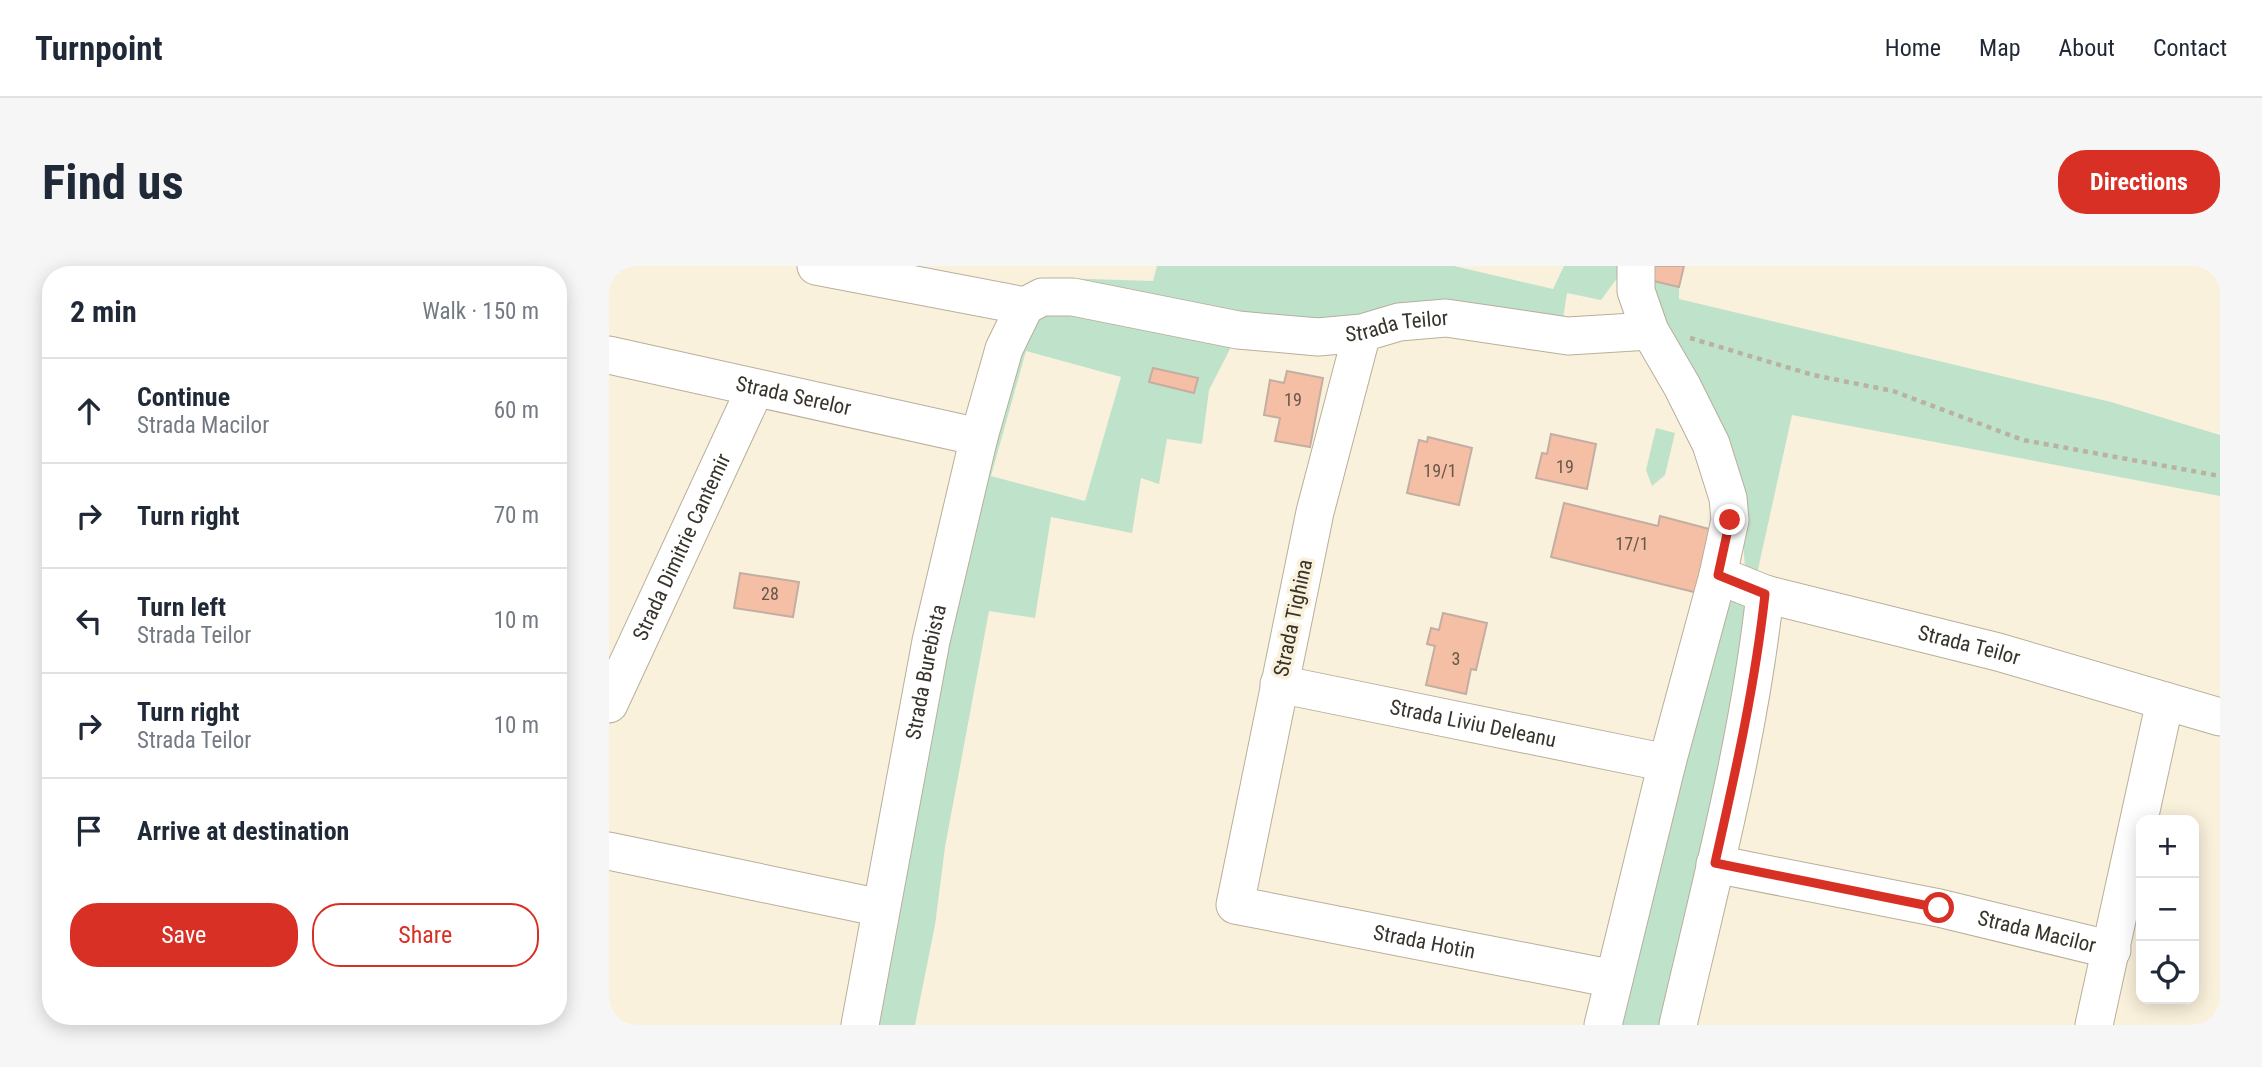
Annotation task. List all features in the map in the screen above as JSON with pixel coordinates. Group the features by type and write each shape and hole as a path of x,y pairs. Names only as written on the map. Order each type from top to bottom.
{"street":[{"path":"816,266 1025,306 1004,349 979,437"},
{"path":"1603,1025 1730,520 1728,498 1711,444 1650,331 1636,291 1636,266"},
{"name":"Strada Teilor","path":"1025,306 1042,297 1073,298 1238,330 1318,337 1362,333 1399,322 1446,318 1568,336 1650,331"},
{"name":"Strada Tighina","path":"1235,905 1315,512 1362,333"},
{"name":"Strada Serelor","path":"609,355 979,437"},
{"name":"Strada Dimitrie Cantemir","path":"609,704 755,389"},
{"name":"Strada Burebista","path":"860,1025 931,641 979,437"},
{"name":"Strada Teilor","path":"1718,575 1765,594 1998,652 2220,717"},
{"path":"1678,1025 1742,743 1759,650 1765,594"},
{"name":"Strada Liviu Deleanu","path":"1279,684 1667,763"},
{"path":"2094,1025 2165,701"},
{"path":"609,851 881,908"},
{"name":"Strada Macilor","path":"1715,863 1939,908 2112,950"},
{"name":"Strada Hotin","path":"1235,905 1614,979"}],"path":[{"path":"1650,331 1693,339 1813,375 1893,391 2023,440 2220,476"}],"green space":[{"path":"1157,266 1454,266 1553,289 1564,266 1622,266 1621,273 1601,300 1567,293 1562,325 1260,320 1061,285 1057,278 1153,281"},
{"path":"1645,279 1679,287 1679,299 2111,402 2220,435 2220,496 1792,415 1757,574 1745,569 1742,524"},
{"path":"1058,305 1231,347 1209,390 1202,444 1167,439 1159,484 1141,478 1132,533 1051,517 1035,618 989,611 915,1025 874,1025 935,666 1020,330","holes":["1026,351 1121,377 1085,501 991,476"]},
{"path":"1656,428 1675,433 1665,475 1652,486 1646,470"},
{"path":"1734,594 1756,600 1667,1025 1613,1025 1718,606"}],"building":[{"path":"1648,266 1684,266 1679,287 1645,279"},
{"path":"1153,368 1198,378 1194,393 1149,382"},
{"path":"1287,371 1323,378 1310,447 1275,441 1280,418 1264,415 1270,380 1284,383"},
{"path":"1551,434 1596,444 1587,489 1536,478 1542,453 1547,454"},
{"path":"1428,437 1472,448 1459,505 1407,493 1419,440 1427,442"},
{"path":"1564,503 1658,526 1660,516 1713,530 1698,593 1551,557"},
{"path":"740,573 799,582 793,617 734,608"},
{"path":"1443,613 1487,623 1476,670 1471,669 1466,694 1426,685 1435,646 1427,644 1431,628 1439,630"}],"route":[{"path":"1730,520 1718,575 1765,594 1759,650 1742,743 1715,863 1939,908"}]}
